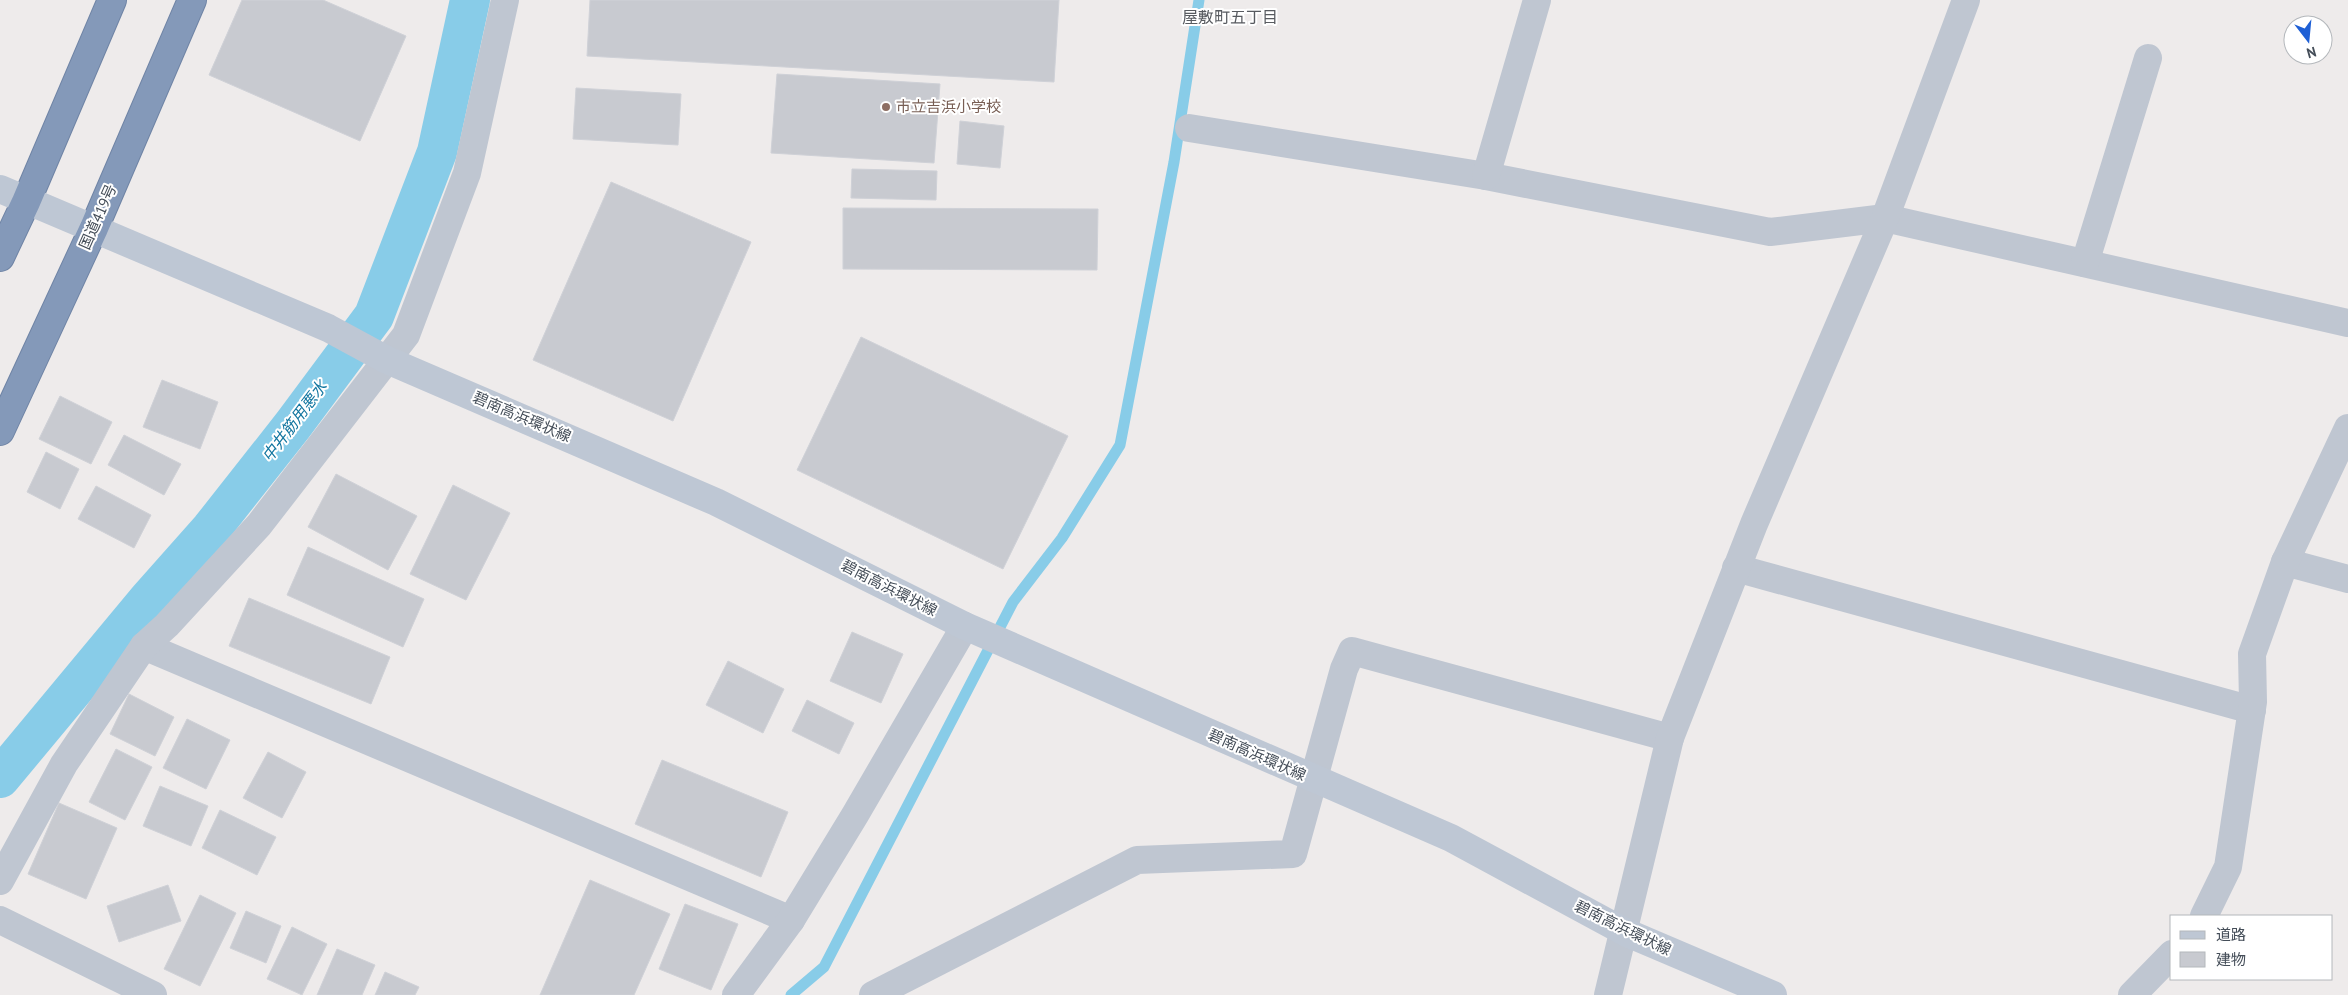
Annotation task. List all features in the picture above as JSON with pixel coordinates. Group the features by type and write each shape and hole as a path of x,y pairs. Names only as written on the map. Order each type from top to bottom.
{"highway":[{"path":"0,257 26,202 112,0"},
{"name":"国道419号","path":"0,431 94,228 192,0"}],"main road":[{"name":"碧南高浜環状線","path":"0,190 328,328 387,360 716,502 968,628 1313,780 1451,838 1625,932 1773,995"}],"street":[{"path":"0,881 64,764 144,646 167,625 259,525 406,336 467,173 505,0"},
{"path":"1486,176 1537,0"},
{"path":"1608,995 1625,932 1670,738 1736,568 1885,218 1966,0"},
{"path":"2084,263 2148,58"},
{"path":"1189,128 1486,176 1770,232 1885,218 2348,323"},
{"path":"2204,915 2228,867 2252,710 2252,654 2285,562 2348,428"},
{"path":"2285,562 2348,579"},
{"path":"1736,568 2252,710"},
{"path":"736,995 791,920 968,628"},
{"path":"144,646 791,920"},
{"path":"873,995 1137,860 1293,854 1344,669 1352,651 1670,738"},
{"path":"0,920 153,995"},
{"path":"2132,995 2170,956"}],"building":[{"path":"242,0 323,0 406,36 360,141 209,75"},
{"path":"590,0 1059,0 1054,82 587,56"},
{"path":"777,74 940,84 934,163 771,153"},
{"path":"576,88 681,94 678,145 573,139"},
{"path":"960,121 1004,126 1000,168 957,164"},
{"path":"852,169 937,171 936,200 851,198"},
{"path":"611,182 751,242 673,421 533,360"},
{"path":"843,208 1098,209 1097,270 843,269"},
{"path":"861,337 1068,436 1003,569 797,470"},
{"path":"162,380 218,402 200,449 143,427"},
{"path":"60,396 112,422 91,464 39,439"},
{"path":"124,435 181,464 164,495 108,465"},
{"path":"46,452 79,469 60,509 27,492"},
{"path":"336,474 417,516 388,570 308,527"},
{"path":"453,485 510,513 466,600 410,574"},
{"path":"96,486 151,515 134,548 78,519"},
{"path":"308,547 424,599 403,647 287,595"},
{"path":"249,598 390,657 371,704 229,646"},
{"path":"852,632 903,654 881,703 830,681"},
{"path":"728,661 784,689 763,733 706,705"},
{"path":"129,694 174,717 155,756 110,734"},
{"path":"807,700 854,723 839,754 792,731"},
{"path":"187,719 230,740 206,789 163,768"},
{"path":"116,749 152,767 125,820 89,802"},
{"path":"268,752 306,772 282,818 243,798"},
{"path":"662,760 788,812 761,877 635,824"},
{"path":"160,786 208,806 191,846 143,826"},
{"path":"59,803 117,828 86,899 28,874"},
{"path":"220,810 276,837 257,875 202,848"},
{"path":"590,880 670,914 634,995 540,995"},
{"path":"168,885 181,921 119,942 107,906"},
{"path":"200,895 236,913 200,986 164,969"},
{"path":"685,904 738,924 711,990 659,969"},
{"path":"246,911 281,926 266,963 230,948"},
{"path":"292,927 327,944 302,995 267,979"},
{"path":"337,949 375,965 362,995 317,995"},
{"path":"385,972 419,987 415,995 375,995"}],"waterway":[{"name":"中井筋用悪水","path":"0,778 148,600 211,529 293,425 374,316 437,152 470,0"},
{"path":"791,995 824,967 1013,602 1062,538 1120,445 1174,162 1199,0"}],"place":[{"name":"市立吉浜小学校","path":"886,107"}],"district":[{"name":"屋敷町五丁目","path":"1230,17"}]}
